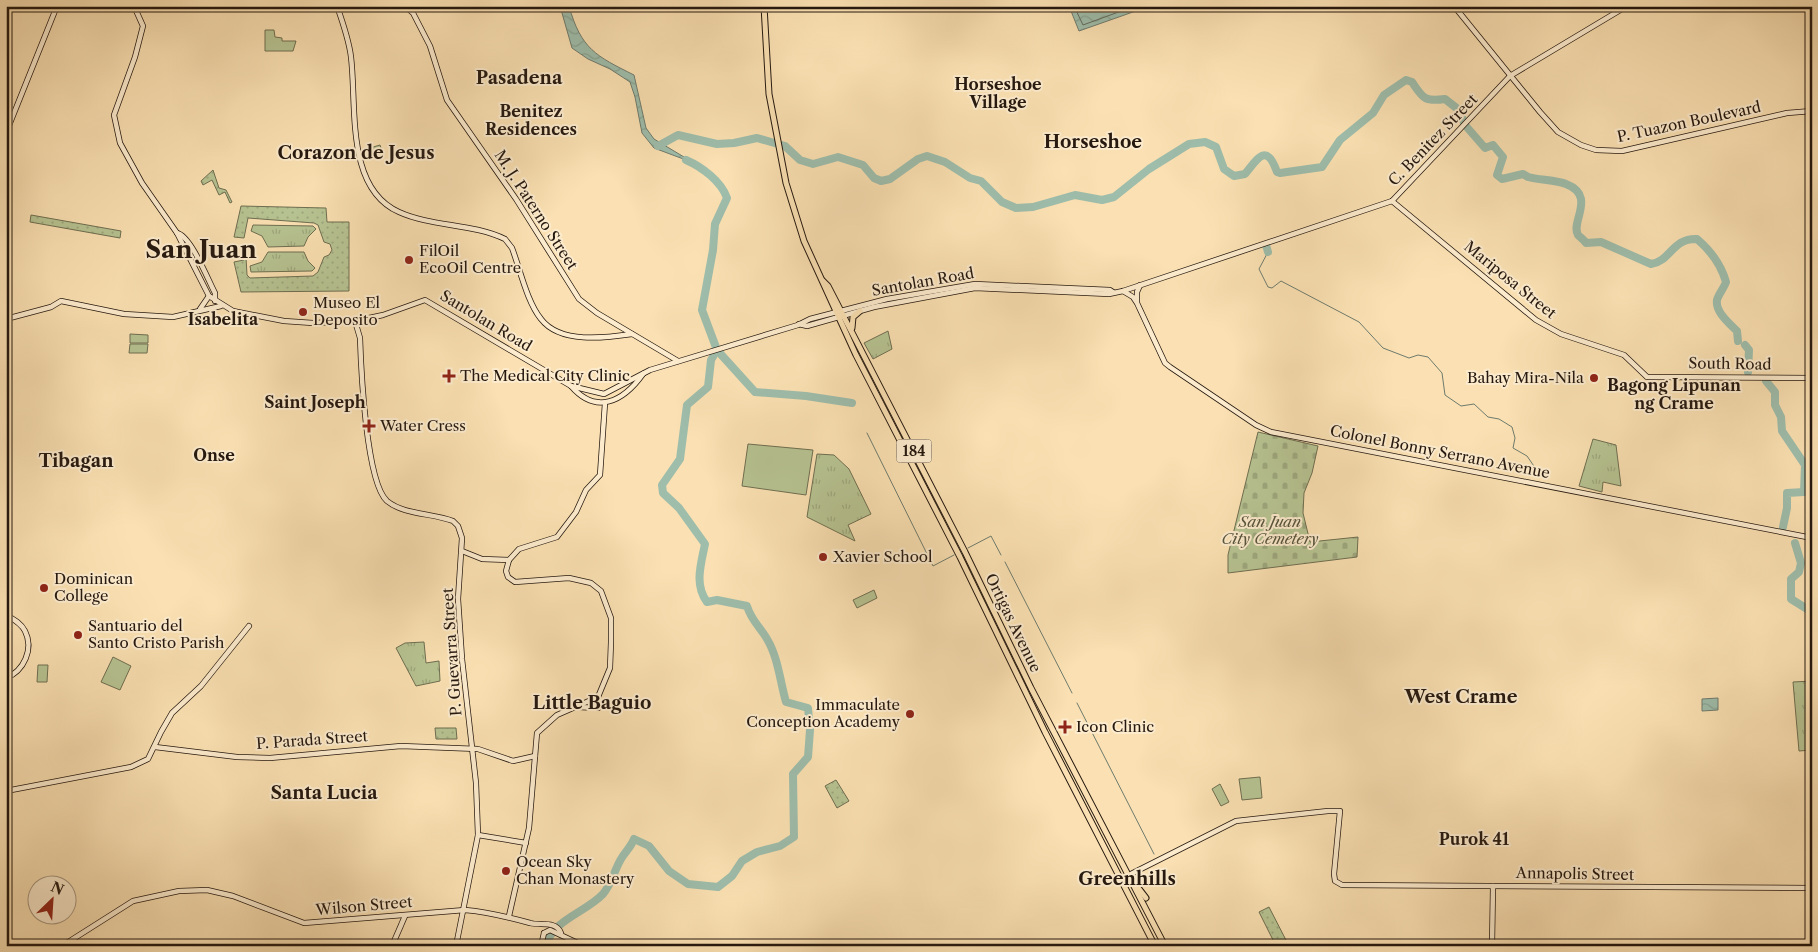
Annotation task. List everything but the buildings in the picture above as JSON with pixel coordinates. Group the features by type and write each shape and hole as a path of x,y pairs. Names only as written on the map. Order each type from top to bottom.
{"main road":[{"path":"6,133 57,6"},
{"path":"134,6 143,26 135,57 116,106 114,118 124,152 177,233 209,296 222,306"},
{"path":"337,6 351,56 356,139 360,158 366,179 379,199 388,207 416,218 505,239 512,248 540,318 558,332 570,336 632,334"},
{"name":"M. J. Paterno Street","path":"405,6 413,13 430,46 446,100 516,199 580,299 586,306 678,361"},
{"name":"184","path":"764,6 769,94 780,155 795,217 822,280 828,286 840,314"},
{"name":"P. Tuazon Boulevard","path":"1454,6 1506,71 1508,78 1558,132 1580,145 1604,151 1628,150 1787,114 1812,111"},
{"name":"C. Benitez Street","path":"1123,291 1392,201 1508,78 1627,6"},
{"name":"Mariposa Street","path":"1392,201 1536,320 1560,334 1624,355 1648,377"},
{"path":"177,233 182,234 190,245 215,293 215,301"},
{"name":"Santolan Road","path":"571,386 602,394 635,376 678,361 887,299 980,283 1110,290 1113,292"},
{"path":"1137,303 1136,292 1141,284"},
{"name":"Santolan Road","path":"840,314 975,288 1110,294 1123,291"},
{"name":"Colonel Bonny Serrano Avenue","path":"1123,291 1133,297 1137,303 1165,363 1267,431 1812,538"},
{"path":"199,310 209,296"},
{"name":"Santolan Road","path":"222,306 233,311 284,321 313,323 355,321 383,315 425,300 571,386 590,402 605,403 624,391 643,374"},
{"path":"6,319 61,301 124,314 173,317 222,306"},
{"path":"852,331 853,317 860,311"},
{"name":"Ortigas Avenue","path":"840,314 852,331 964,550 1031,688 1165,946"},
{"name":"Ortigas Avenue","path":"840,314 1045,732 1155,946"},
{"name":"P. Guevarra Street","path":"355,321 360,338 368,446 381,492 387,501 402,509 453,521 461,533 462,551 458,599 462,659 476,783 478,834 461,910 456,946"},
{"name":"South Road","path":"1648,377 1812,378"},
{"path":"576,707 598,708 598,697 610,668 611,636 609,611 601,591 591,583 569,578 515,582 507,574 509,560 523,546 558,537 576,512 586,490 600,475 605,403"},
{"path":"462,551 482,559 509,560"},
{"path":"6,615 19,624 26,633 27,648 22,668 6,678"},
{"path":"6,790 140,765 148,759 155,747 160,732 172,713 201,686 249,626"},
{"path":"509,916 524,857 535,740 542,727 557,715 598,697"},
{"name":"P. Parada Street","path":"155,747 202,754 270,758 402,746 473,748 513,761 535,756"},
{"name":"Annapolis Street","path":"1129,875 1236,821 1298,812 1340,811 1334,874 1338,884 1812,888"},
{"path":"478,834 526,843"},
{"path":"1121,879 1129,875"},
{"path":"1133,884 1146,898"},
{"path":"1492,946 1493,886"},
{"name":"Wilson Street","path":"62,946 133,901 179,891 207,890 233,896 304,923 461,910 509,916 535,924 544,923 584,946"},
{"path":"392,946 405,916"},
{"name":"Wilson Street","path":"535,924 544,933"},
{"path":"541,946 544,933 552,928"}],"green space":[{"path":"265,30 274,30 275,37 282,38 282,41 296,41 293,51 265,51"},
{"path":"380,145 383,154 363,160 360,151"},
{"path":"213,170 219,188 226,190 232,202 230,203 225,192 219,195 212,180 203,185 201,181"},
{"path":"241,206 326,208 327,222 349,222 349,291 241,292 234,262 244,260 244,257 246,257 247,275 250,278 313,276 318,272 324,257 329,255 332,250 330,244 324,242 318,225 314,223 248,218 244,238 234,237"},
{"path":"31,215 121,231 120,238 30,222"},
{"path":"253,225 313,226 316,229 308,237 304,246 268,247 262,236 251,231"},
{"path":"268,252 304,252 308,261 315,268 312,271 251,272 250,266 262,262"},
{"path":"888,331 892,349 873,359 864,343"},
{"path":"130,334 148,335 148,343 130,343"},
{"path":"130,344 148,344 147,353 129,353"},
{"name":"San Juan City Cemetery","path":"1258,432 1318,446 1312,473 1304,493 1303,513 1310,542 1358,537 1357,557 1228,573 1228,555"},
{"path":"1593,439 1616,445 1621,486 1603,482 1602,492 1579,486"},
{"path":"748,444 813,450 806,495 742,486"},
{"path":"817,454 834,455 849,469 871,514 848,525 855,541 807,517"},
{"path":"874,590 877,598 857,608 853,600"},
{"path":"424,642 426,663 439,661 440,681 416,686 396,648 405,643"},
{"path":"113,657 131,666 120,690 101,682"},
{"path":"38,665 48,665 47,682 37,682"},
{"path":"1812,681 1812,750 1799,751 1793,682"},
{"path":"435,728 456,728 457,739 436,739"},
{"path":"1260,777 1262,798 1242,800 1239,779"},
{"path":"836,780 849,801 837,808 825,786"},
{"path":"1220,784 1229,802 1221,806 1212,789"},
{"path":"1269,907 1288,944 1276,946 1259,912"}],"water":[{"path":"560,6 569,6 579,32 592,49 600,56 634,75 646,128 654,139 694,163 654,148 642,133 630,82 572,48"},
{"path":"1069,6 1150,6 1079,31"},
{"path":"1718,698 1718,710 1702,711 1702,699"}],"waterway":[{"path":"658,146 678,135 717,144 734,143 757,138 785,146 800,160 813,164 838,157 863,165 874,178 881,181 890,179 918,159 927,156 945,162 970,178 981,181 1002,202 1016,208 1033,207 1075,195 1102,200 1114,197 1149,169 1189,144 1205,142 1216,147 1224,169 1234,176 1245,174 1257,159 1265,155 1269,157 1277,172 1280,173 1322,167 1340,140 1373,113 1384,95 1406,80 1412,82 1425,98 1433,100 1445,99 1459,110 1465,125 1485,148 1493,145 1503,157 1497,175 1502,179 1523,174 1532,178 1566,184 1575,189 1580,195 1581,202 1576,230 1586,243 1601,242 1651,264 1663,259 1682,242 1697,239 1715,258 1724,275 1726,282 1717,300 1718,309 1737,331 1738,341"},
{"path":"686,160 698,166 716,180 727,198 715,224 713,250 702,310 717,350 755,392 806,396 852,403"},
{"path":"1266,245 1268,252"},
{"path":"1268,252 1259,269 1268,287 1272,288 1281,281 1359,322 1383,348 1409,358 1418,355 1428,357 1442,373 1445,395 1461,406 1474,404 1488,417 1499,419 1512,427 1515,438 1513,448 1527,456 1540,475"},
{"path":"1745,345 1749,350 1748,372"},
{"path":"546,946 549,937 562,923 596,901 603,894 609,886 621,859 634,839 649,846 669,871 688,884 718,887 732,876 742,861 757,852 780,846 794,837 793,774 808,757 810,730 808,708 786,702 774,653 747,606 717,600 707,602 703,595 700,581 700,567 705,544 679,508 663,493 662,485 680,459 687,405 708,387 711,360 717,350"},
{"path":"1766,381 1775,392 1775,405 1781,417 1782,431 1805,465 1804,492 1787,493 1787,508 1783,527"},
{"path":"867,433 933,566 954,555"},
{"path":"968,548 991,536 1001,555"},
{"path":"1795,543 1801,563 1799,572 1791,579 1791,599 1812,612"},
{"path":"1005,562 1072,693"},
{"path":"1077,703 1154,854"}],"place":[{"name":"FilOil EcoOil Centre","path":"409,260"},
{"name":"Museo El Deposito","path":"303,312"},
{"name":"The Medical City Clinic","path":"449,376"},
{"name":"Bahay Mira-Nila","path":"1594,378"},
{"name":"Water Cress","path":"369,426"},
{"name":"Xavier School","path":"823,557"},
{"name":"Dominican College","path":"44,588"},
{"name":"Santuario del Santo Cristo Parish","path":"78,635"},
{"name":"Immaculate Conception Academy","path":"910,714"},
{"name":"Icon Clinic","path":"1065,727"},
{"name":"Ocean Sky Chan Monastery","path":"506,871"}],"district":[{"name":"Pasadena","path":"519,78"},
{"name":"Horseshoe Village","path":"998,93"},
{"name":"Benitez Residences","path":"531,120"},
{"name":"Horseshoe","path":"1093,142"},
{"name":"Corazon de Jesus","path":"356,153"},
{"name":"San Juan","path":"201,249"},
{"name":"Isabelita","path":"223,319"},
{"name":"Bagong Lipunan ng Crame","path":"1674,394"},
{"name":"Saint Joseph","path":"315,402"},
{"name":"Onse","path":"214,455"},
{"name":"Tibagan","path":"76,461"},
{"name":"West Crame","path":"1461,697"},
{"name":"Little Baguio","path":"592,703"},
{"name":"Santa Lucia","path":"324,793"},
{"name":"Purok 41","path":"1474,839"},
{"name":"Greenhills","path":"1127,879"}]}
